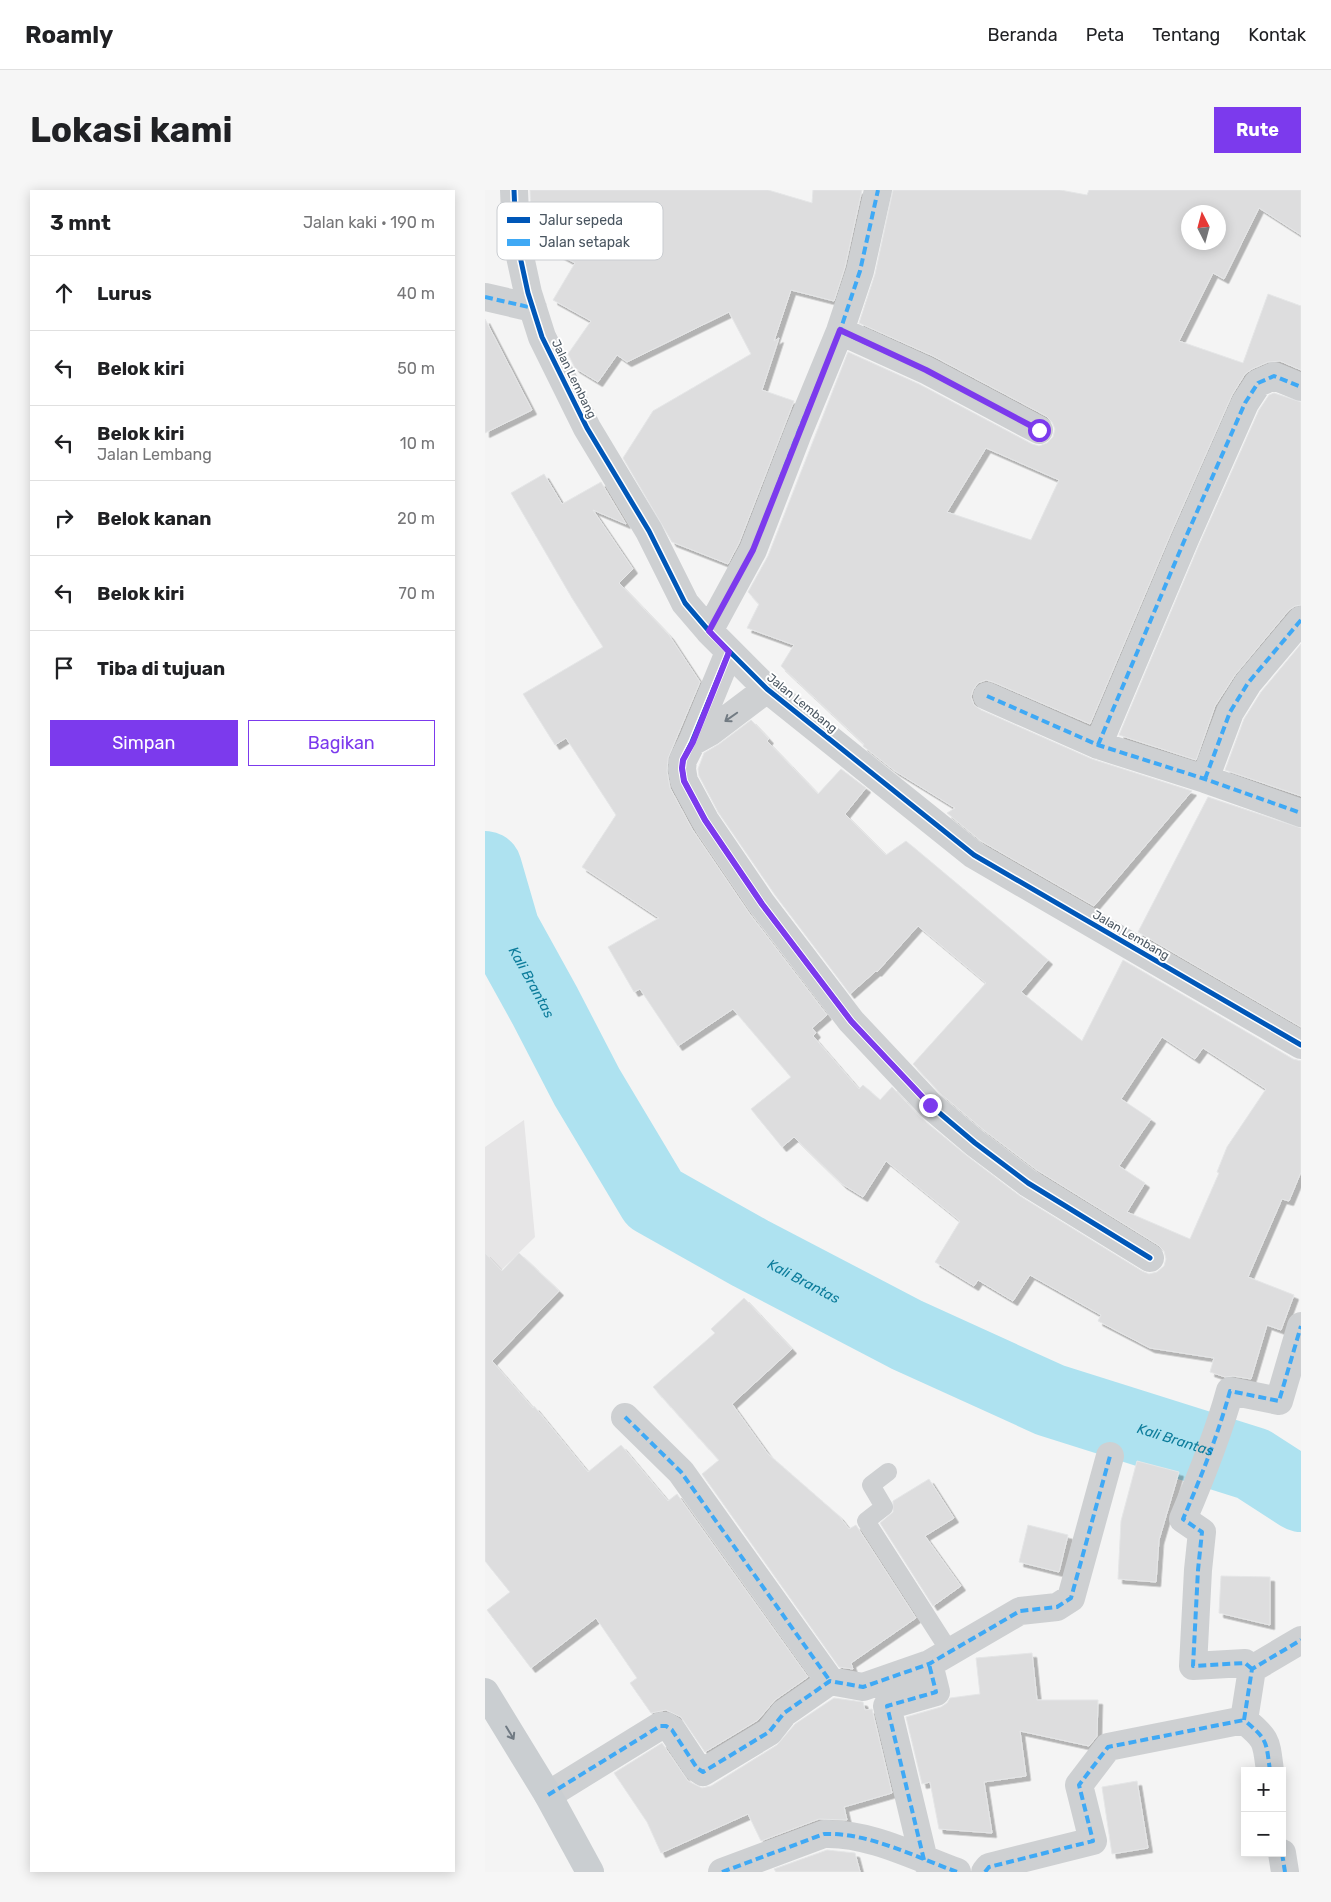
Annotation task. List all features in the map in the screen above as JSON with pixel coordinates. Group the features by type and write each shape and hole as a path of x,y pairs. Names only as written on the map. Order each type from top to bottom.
{"main road":[{"path":"485,1692 548,1795 590,1872"}],"street":[{"path":"709,631 753,550 840,330 860,271 879,190"},
{"name":"Jalan Lembang","path":"521,260 542,337 587,428 649,531 685,603 729,652 767,689 974,855 1301,1045"},
{"path":"485,297 533,308"},
{"path":"840,330 926,370 1039,430"},
{"path":"1098,745 1245,403 1258,383 1274,376 1301,387"},
{"path":"1205,779 1231,712 1249,683 1301,620"},
{"path":"729,652 693,742 683,760 682,768 684,781 705,820 762,904 851,1021 930,1105 975,1143 1028,1183 1150,1258"},
{"path":"693,742 710,732 767,689"},
{"path":"987,696 1098,745 1205,779 1301,813"},
{"path":"1252,1670 1245,1663 1193,1666 1202,1532 1183,1519 1224,1415 1230,1391 1279,1401 1301,1326"},
{"path":"625,1417 681,1472 830,1680 863,1687 940,1658 1020,1611 1057,1606 1071,1598 1110,1456"},
{"path":"1252,1670 1301,1640"},
{"path":"924,1860 887,1706 936,1692 940,1658"},
{"path":"1245,1720 1252,1670"},
{"path":"548,1795 660,1726 666,1726 672,1730 697,1768 703,1772 769,1732 784,1713 830,1680"},
{"path":"1245,1720 1262,1735 1266,1743 1269,1767"},
{"path":"985,1872 989,1867 1093,1841 1079,1785 1108,1747 1245,1720"},
{"path":"722,1872 824,1834 836,1833 863,1837 957,1872"},
{"path":"1283,1857 1285,1872"}],"lane":[{"path":"888,1472 871,1485 884,1507 866,1521 940,1658"}],"shaded area":[{"path":"524,1120 535,1237 485,1286 485,1147"}],"building":[{"path":"530,190 768,190 812,203 813,190 862,190 845,267 834,301 791,290 774,341 779,338 762,390 794,401 739,543 728,564 672,542 623,458 653,411 751,354 729,312 627,362 617,355 598,382 575,368 568,354 591,321 553,300 575,263 569,260 663,260 663,202 530,202"},
{"path":"893,190 1060,190 1087,195 1089,190 1301,190 1301,235 1259,208 1224,279 1213,273 1179,341 1243,363 1268,294 1301,306 1301,370 1280,361 1268,362 1245,374 1232,395 1090,724 993,682 986,680 978,683 973,690 971,697 974,705 981,710 1092,759 1192,791 1094,906 981,841 947,813 955,808 895,771 863,746 864,744 781,666 794,645 747,628 759,604 748,592 768,556 848,352 919,384 1032,444 1039,446 1047,443 1053,437 1055,429 1052,422 1046,416 933,356 859,323 875,274","holes":["986,448 1059,480 1031,540 947,512"]},
{"path":"485,319 532,410 485,433"},
{"path":"1274,393 1301,402 1301,605 1289,610 1235,675 1215,706 1196,760 1119,735 1199,545 1259,410 1269,395"},
{"path":"544,474 562,504 601,482 626,524 593,510 633,569 619,583 669,635 700,682 668,758 667,771 670,788 692,829 749,913 827,1015 812,1028 816,1033 813,1036 859,1089 863,1085 880,1100 892,1087 920,1117 1020,1196 1142,1271 1149,1274 1157,1272 1164,1266 1166,1259 1164,1251 1158,1245 1037,1170 985,1131 941,1094 913,1064 986,983 918,926 877,972 850,994 775,895 718,812 699,776 698,769 704,753 751,720 769,739 767,741 818,794 841,769 866,788 845,814 886,855 906,841 1048,960 1021,992 1082,1041 1123,960 1293,1059 1301,1061 1301,1172 1289,1201 1282,1199 1248,1277 1294,1295 1281,1330 1267,1325 1251,1379 1233,1376 1225,1377 1210,1372 1214,1358 1150,1348 1098,1321 1101,1315 1030,1275 1013,1301 978,1280 974,1286 935,1262 960,1221 886,1161 863,1197 842,1184 794,1137 782,1147 751,1109 791,1077 733,1009 678,1046 640,989 634,992 608,947 659,918 582,867 616,815 566,738 555,745 523,694 603,647 511,493","holes":["1162,1037 1195,1059 1203,1048 1266,1089 1227,1147 1217,1172 1219,1173 1190,1239 1127,1212 1145,1183 1119,1166 1151,1119 1121,1099"]},
{"path":"1301,644 1301,796 1225,770 1244,719 1261,692"},
{"path":"1208,797 1301,828 1301,1027 1138,932"},
{"path":"485,1253 502,1271 519,1253 559,1291 492,1361 533,1408 534,1406 588,1472 621,1445 668,1501 677,1494 808,1677 775,1700 758,1720 705,1752 681,1717 666,1710 651,1713 630,1683 637,1678 596,1618 531,1668 487,1610 510,1592 485,1561"},
{"path":"744,1298 792,1349 732,1404 768,1454 839,1516 849,1529 856,1525 916,1618 851,1663 853,1669 839,1667 702,1474 719,1460 653,1387 715,1333 711,1329"},
{"path":"1137,1461 1179,1472 1159,1540 1156,1582 1118,1579 1121,1521"},
{"path":"929,1479 954,1518 925,1536 961,1586 933,1606 880,1523 893,1512 893,1501"},
{"path":"1028,1525 1068,1535 1059,1572 1019,1562"},
{"path":"1221,1576 1270,1577 1270,1625 1219,1613"},
{"path":"1032,1653 1037,1700 1098,1700 1097,1736 1089,1746 1020,1731 1026,1776 984,1782 992,1833 939,1829 930,1782 922,1784 906,1717 941,1707 950,1698 980,1694 976,1658"},
{"path":"834,1698 863,1702 865,1710 872,1709 892,1793 844,1807 847,1820 819,1819 761,1841 748,1814 661,1853 647,1822 614,1773 662,1743 688,1781 702,1788 711,1786 777,1745 795,1724"},
{"path":"1137,1781 1148,1848 1112,1854 1102,1787"},
{"path":"827,1850 855,1853 860,1872 776,1872 774,1869"}],"waterway":[{"name":"Kali Brantas","path":"485,868 503,930 587,1087 654,1199 750,1253 907,1335 1050,1400 1253,1464 1301,1495"}],"marked path":[{"path":"709,631 753,550 840,331 860,271 878,190"},
{"path":"485,297 533,308"},
{"path":"840,331 926,370 1039,430"},
{"path":"1098,745 1245,403 1258,383 1274,376 1301,387"},
{"path":"1205,779 1230,712 1248,683 1301,620"},
{"path":"987,696 1098,745 1205,779 1301,813"},
{"path":"1252,1669 1245,1663 1193,1666 1202,1532 1183,1519 1209,1456 1230,1391 1279,1401 1301,1326"},
{"path":"625,1417 681,1472 830,1681"},
{"path":"548,1795 660,1726 666,1726 672,1730 697,1768 703,1772 769,1732 784,1713 830,1681 863,1687 929,1664 1020,1611 1057,1607 1071,1598 1110,1456"},
{"path":"1270,1767 1268,1753 1262,1737 1244,1720 1252,1669 1301,1640"},
{"path":"924,1860 887,1706 936,1692 929,1664"},
{"path":"985,1872 989,1867 1093,1841 1079,1785 1108,1747 1244,1720"},
{"path":"722,1872 824,1834 840,1834 874,1841 957,1872"},
{"path":"1283,1857 1285,1872"}],"cycle path":[{"path":"514,190 514,202"},
{"path":"521,260 528,293 542,337 587,428 649,531 685,603 709,631 767,689 974,855 1301,1045"},
{"path":"729,652 683,760 682,769 684,781 705,820 762,904 851,1021 930,1105 975,1143 1028,1183 1150,1258"}],"route":[{"path":"930,1105 851,1021 762,904 705,820 684,781 683,760 693,742 700,720 729,652 709,631 753,550 840,330 926,370 1039,430"}]}
